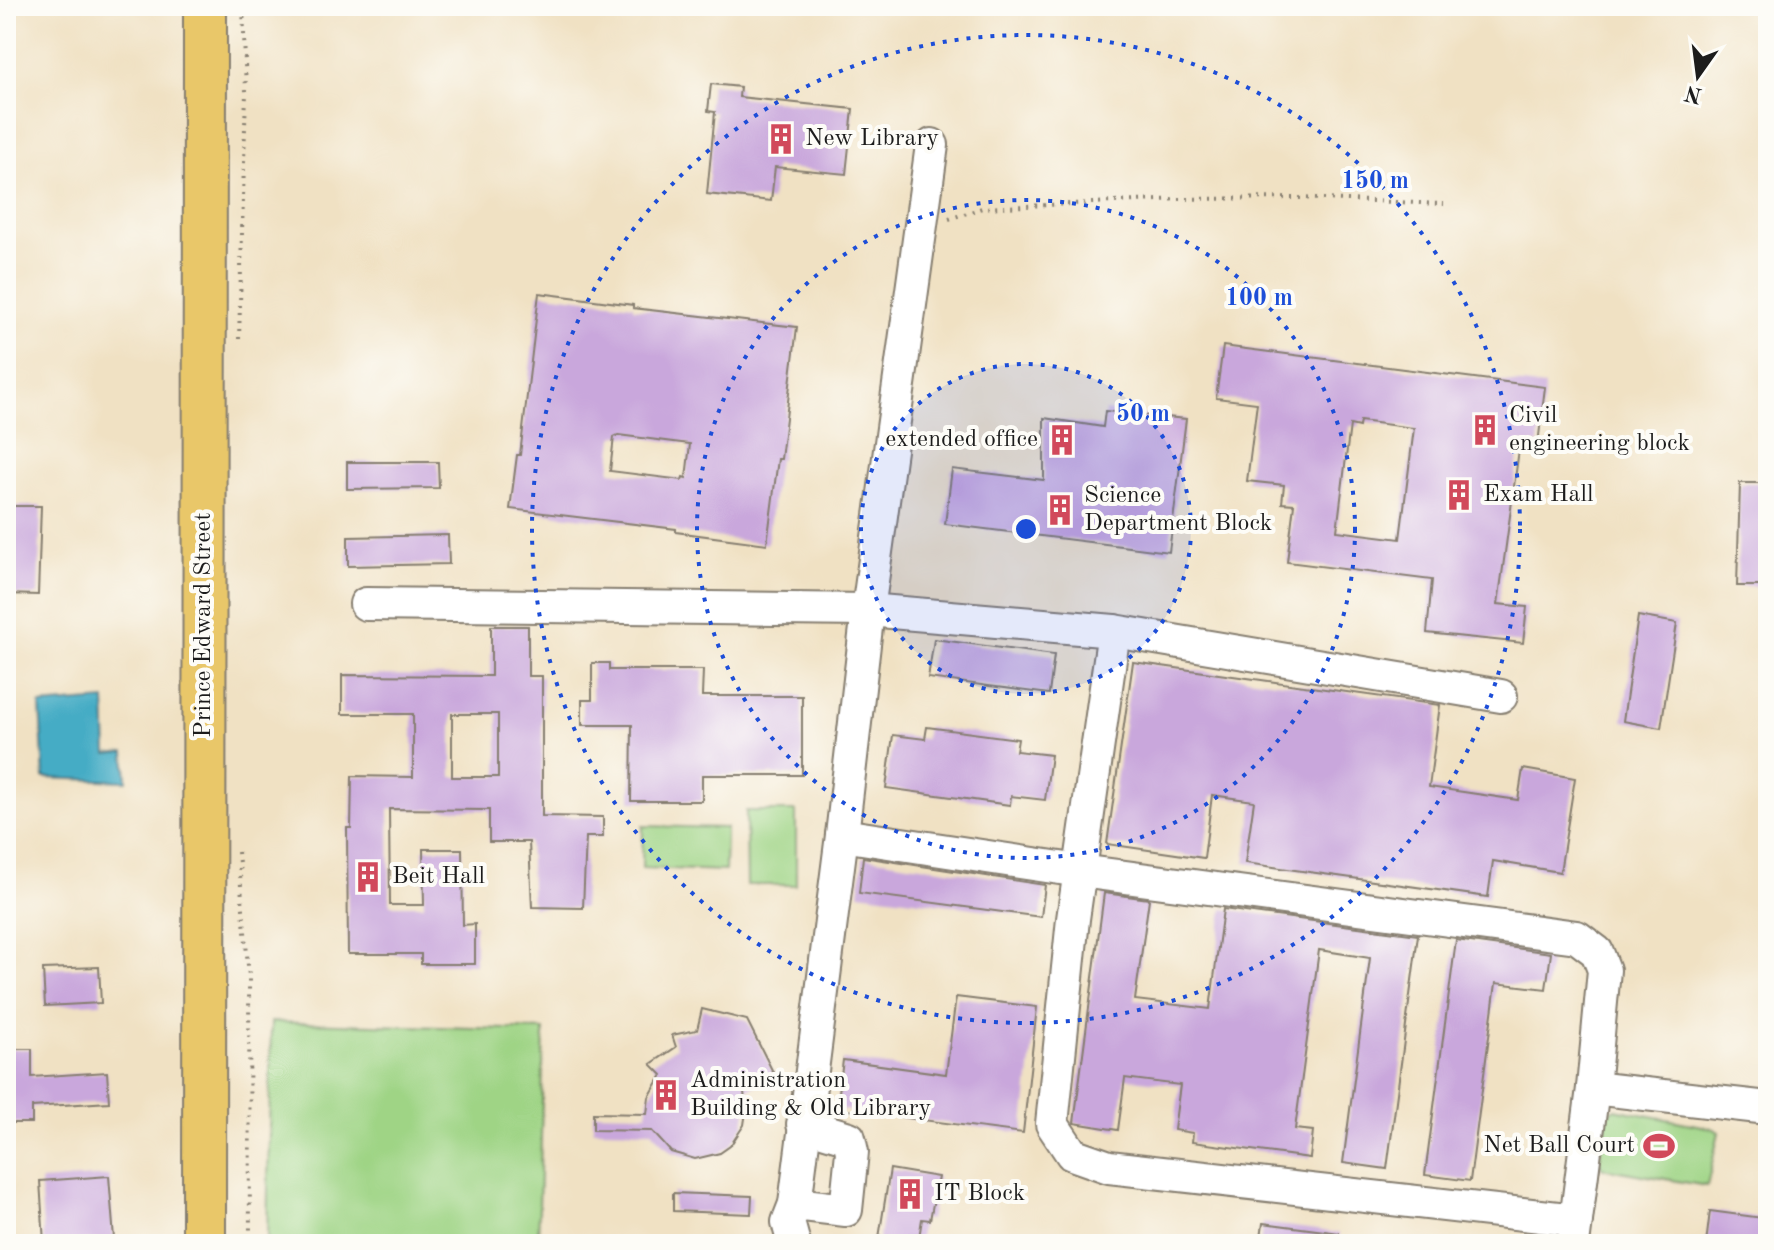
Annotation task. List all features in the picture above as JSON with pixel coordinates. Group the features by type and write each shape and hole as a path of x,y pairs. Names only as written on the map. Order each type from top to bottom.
{"main road":[{"name":"Prince Edward Street","path":"204,1244 205,6"}],"lane":[{"path":"794,1244 788,1222 795,1204 868,610 932,145"},
{"path":"366,604 868,610 1114,631 1501,696"},
{"path":"842,835 1080,871 1577,937 1597,952 1604,970 1575,1232 1109,1167 1072,1154 1052,1124 1073,919 1080,871 1114,631"},
{"path":"1593,1088 1768,1108"},
{"path":"795,1204 846,1210 852,1152 849,1138 803,1124"}],"path":[{"path":"238,348 246,92 243,6"},
{"path":"921,229 982,208 1180,199 1283,198 1444,204"},
{"path":"238,845 249,977 250,1244"}],"green space":[{"path":"746,811 796,811 796,885 747,885"},
{"path":"643,826 726,828 725,871 642,868"},
{"path":"271,1022 544,1030 538,1244 267,1244"},
{"name":"Net Ball Court","path":"1615,1109 1719,1132 1707,1186 1602,1168 1599,1160 1608,1113"}],"water":[{"path":"105,700 107,754 125,752 127,781 44,778 40,705"}],"building":[{"name":"New Library","path":"711,84 740,87 739,97 853,109 846,174 775,167 771,201 707,194 715,112 708,111"},
{"path":"539,293 633,305 633,308 797,327 767,544 676,532 676,529 510,509 517,455 520,455","holes":["618,435 690,444 686,478 682,480 610,471 614,437"]},
{"path":"1223,346 1545,387 1538,444 1520,442 1498,604 1527,607 1523,643 1427,633 1432,580 1287,562 1294,504 1282,503 1284,485 1247,481 1257,403 1216,398","holes":["1360,421 1414,428 1400,539 1337,531 1350,425 1359,427"]},
{"path":"1105,411 1186,419 1169,552 945,524 952,469 1044,480 1044,418 1103,427"},
{"path":"347,462 438,462 439,488 347,489"},
{"path":"1740,483 1768,483 1768,586 1737,586"},
{"path":"6,506 41,506 38,595 6,594"},
{"path":"448,535 449,564 348,566 348,537"},
{"path":"1638,616 1677,623 1661,728 1623,721"},
{"path":"491,626 528,626 528,676 542,676 542,816 603,817 603,837 586,837 583,908 532,907 529,842 489,842 489,810 389,809 390,905 424,905 423,849 462,849 463,925 475,924 475,964 421,964 421,954 348,954 347,828 351,828 352,776 413,777 413,714 342,714 342,675 491,676","holes":["452,714 498,714 498,777 452,777"]},
{"path":"934,639 1054,655 1049,694 928,678"},
{"path":"1133,662 1440,705 1429,787 1518,800 1523,769 1575,778 1560,872 1493,861 1488,897 1245,863 1254,801 1212,795 1204,858 1107,844"},
{"path":"592,663 609,663 609,670 703,670 702,696 802,696 802,775 702,775 702,801 631,801 632,725 582,725 582,700 592,700"},
{"path":"927,727 1018,739 1016,751 1051,755 1045,800 1011,796 1010,805 886,788 893,735 925,739"},
{"path":"863,857 1045,885 1041,917 859,893"},
{"path":"1104,893 1149,899 1135,1000 1210,1009 1223,909 1418,935 1387,1169 1343,1163 1370,958 1319,950 1295,1129 1313,1131 1310,1158 1192,1142 1193,1133 1174,1130 1180,1085 1125,1078 1118,1130 1074,1123"},
{"path":"1456,940 1551,953 1546,989 1496,983 1470,1181 1425,1175"},
{"path":"99,967 101,1003 45,1006 43,969"},
{"path":"956,997 1037,1007 1023,1133 837,1109 843,1060 946,1074"},
{"name":"Administration Building & Old Library","path":"702,1009 747,1020 775,1076 744,1091 744,1125 730,1146 720,1153 695,1159 671,1152 652,1131 593,1130 593,1113 647,1114 649,1097 662,1075 651,1064 676,1047 672,1035 697,1030"},
{"path":"6,1049 32,1049 32,1077 107,1072 109,1102 32,1107 32,1123 6,1123"},
{"name":"IT Block","path":"890,1169 938,1177 930,1220 922,1219 918,1244 878,1244"},
{"path":"109,1176 114,1239 44,1243 40,1181"},
{"path":"673,1193 752,1196 751,1214 673,1211"},
{"path":"1710,1211 1763,1218 1759,1244 1706,1244"},
{"path":"1263,1223 1339,1233 1339,1244 1260,1244"}],"place":[{"name":"New Library","path":"781,139"},
{"name":"Civil engineering block","path":"1485,430"},
{"name":"extended office","path":"1062,440"},
{"name":"Exam Hall","path":"1459,495"},
{"name":"Science Department Block","path":"1060,510"},
{"name":"Beit Hall","path":"368,877"},
{"name":"Administration Building & Old Library","path":"666,1095"},
{"name":"Net Ball Court","path":"1659,1146"},
{"name":"IT Block","path":"910,1194"}]}
